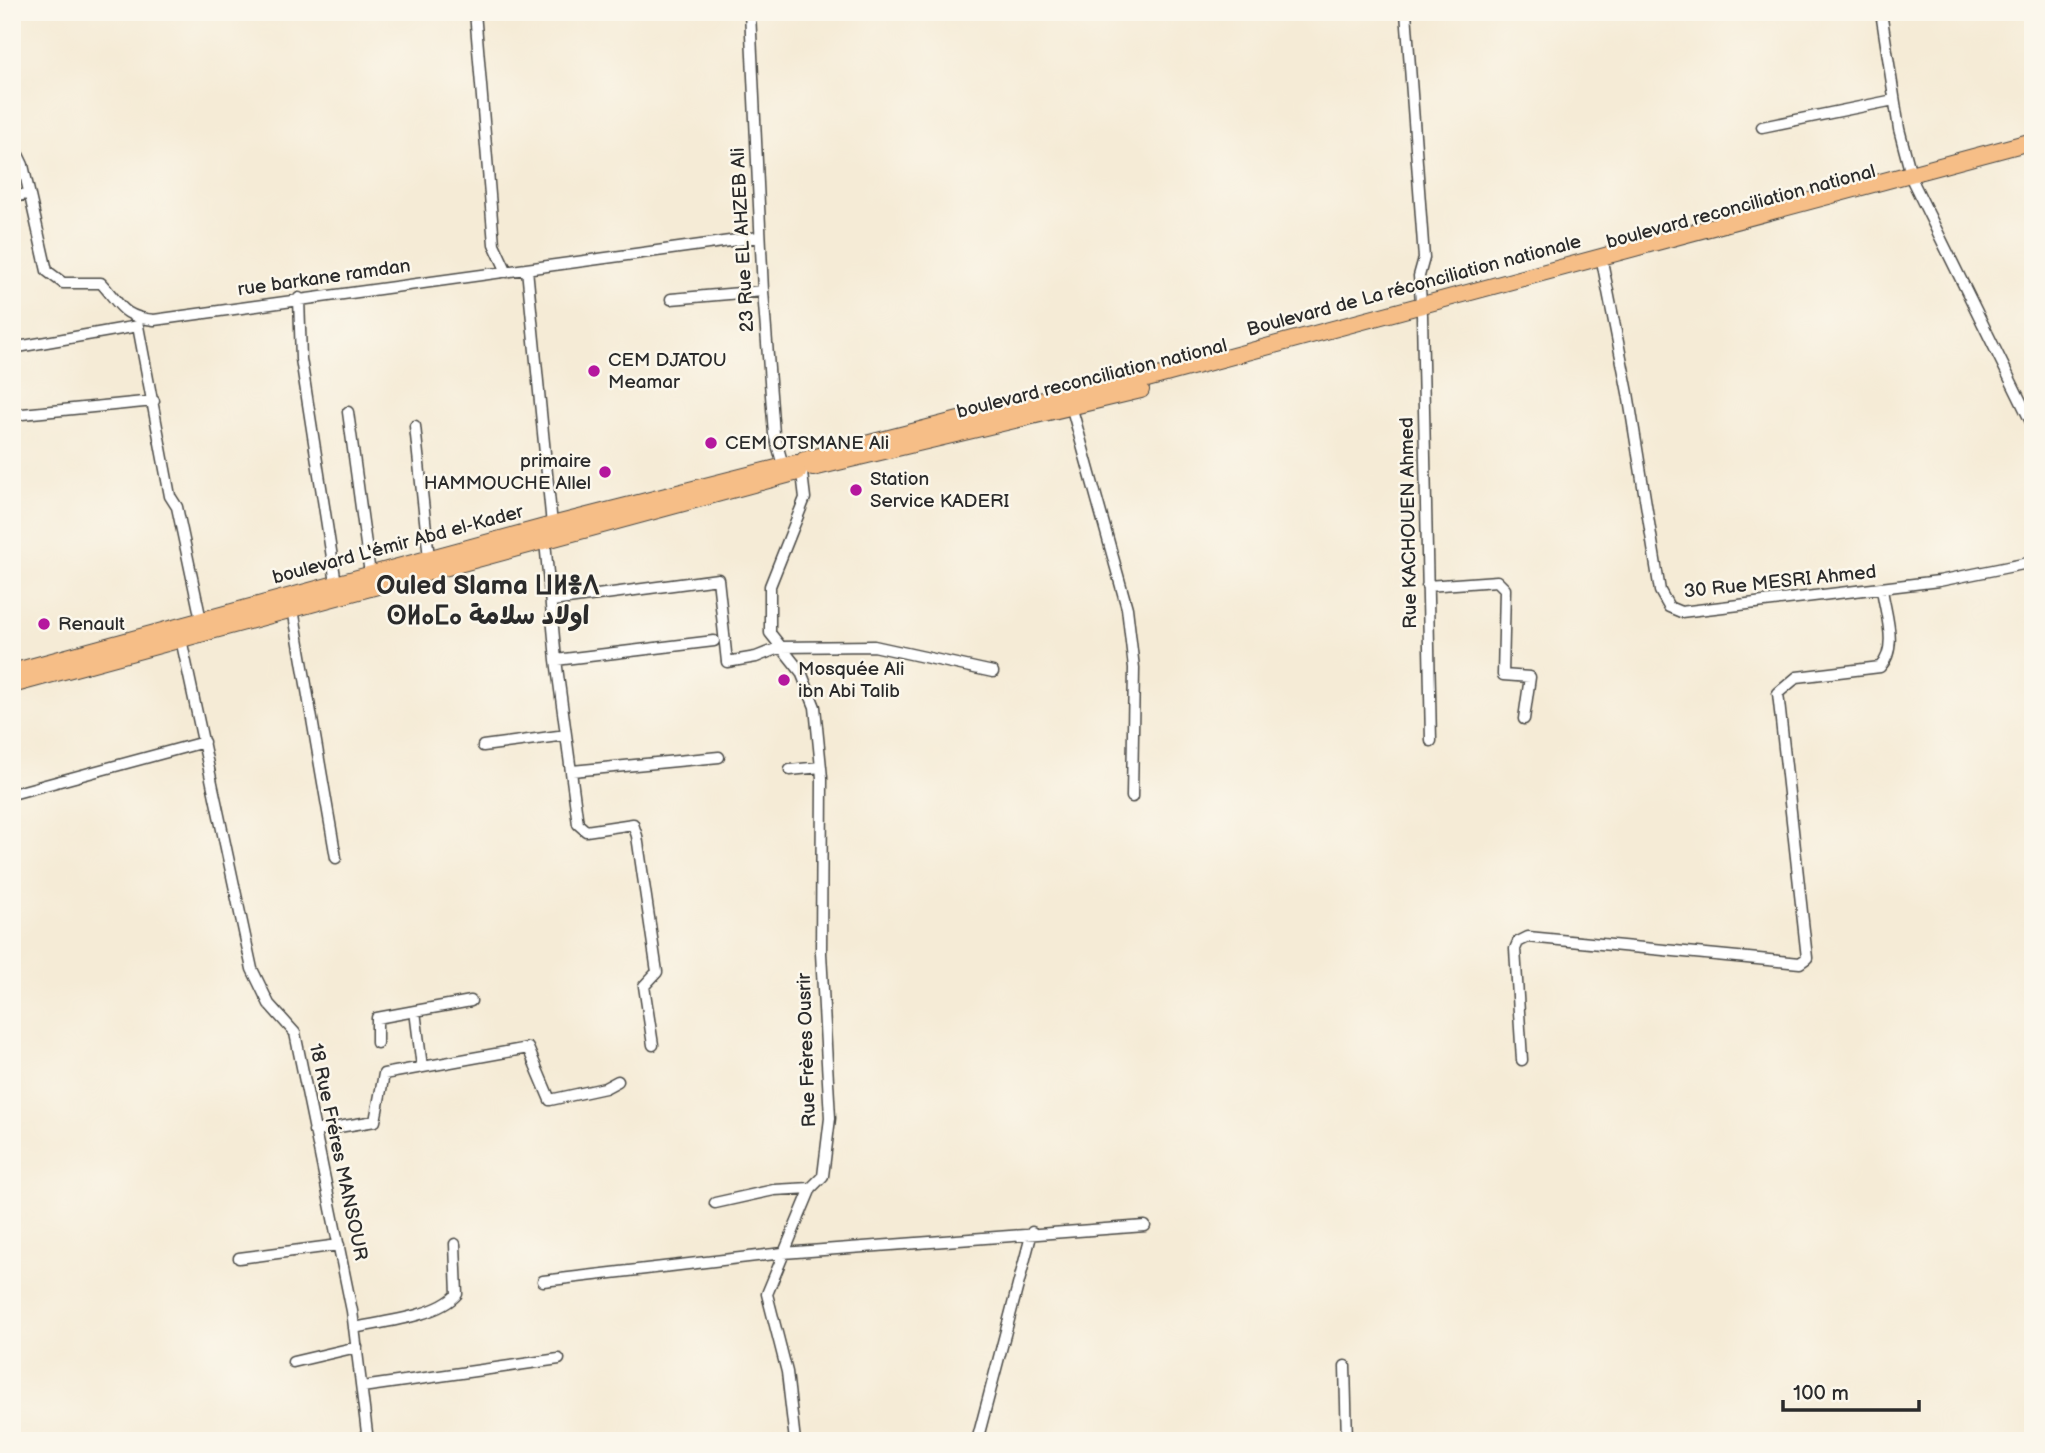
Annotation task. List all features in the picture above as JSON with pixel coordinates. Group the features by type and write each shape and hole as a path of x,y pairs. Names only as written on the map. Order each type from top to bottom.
{"highway":[{"name":"Boulevard de La réconciliation nationale","path":"798,467 1013,406 1147,379 1422,310 1912,178 2033,141"},
{"name":"Boulevard de La réconciliation nationale","path":"1912,178 2033,151"},
{"name":"boulevard reconciliation national","path":"798,467 1072,409 1422,310 1603,265 1912,178"},
{"name":"boulevard L'émir Abd el-Kader","path":"13,672 552,525 798,467"},
{"path":"12,685 545,541 798,467"}],"street":[{"path":"475,12 494,244 507,272"},
{"name":"23 Rue EL AHZEB Ali","path":"750,12 759,237 774,434 798,467"},
{"name":"Rue KACHOUEN Ahmed","path":"1406,12 1424,258 1419,276 1422,310 1431,741"},
{"path":"1881,12 1894,100 1912,178 2033,426"},
{"path":"1762,127 1894,100"},
{"name":"rue barkane ramdan","path":"12,142 23,165 47,271 52,278 63,283 101,283 125,312 134,318 154,320 759,237"},
{"path":"12,198 29,193"},
{"name":"30 Rue MESRI Ahmed","path":"1603,265 1628,393 1660,591 1669,607 1681,612 1882,589 2033,562"},
{"path":"527,269 552,525"},
{"path":"671,299 763,291"},
{"path":"299,298 302,359 336,583"},
{"path":"12,348 138,326 170,496 177,507 201,620"},
{"path":"12,415 154,401"},
{"path":"1072,409 1127,608 1134,668 1132,797"},
{"path":"348,412 370,574"},
{"path":"415,426 429,558"},
{"name":"Rue Frères Ousrir","path":"795,1441 787,1372 767,1294 811,1188 823,1176 830,1118 821,953 821,767 815,707 801,672 770,633 770,586 804,498 798,467"},
{"path":"545,541 556,660 578,824 586,831 632,824 637,836 657,972 644,986 653,1045"},
{"path":"552,601 718,579 727,662 756,657 781,647 873,646 993,671"},
{"path":"1427,586 1497,581 1505,589 1503,675 1530,677 1524,719"},
{"path":"1522,1060 1516,949 1518,942 1528,937 1800,963 1807,958 1779,694 1797,677 1880,667 1888,658 1890,647 1882,589"},
{"path":"293,609 336,858"},
{"name":"18 Rue Fréres MANSOUR","path":"181,639 252,969 269,1003 295,1033 355,1328 368,1441"},
{"path":"556,660 714,641"},
{"path":"12,666 13,672"},
{"path":"483,746 566,735"},
{"path":"12,794 204,742"},
{"path":"572,771 719,757"},
{"path":"789,770 821,767"},
{"path":"377,1043 377,1018 471,1001"},
{"path":"415,1011 422,1068"},
{"path":"314,1131 375,1121 384,1074 528,1048 550,1100 604,1088 618,1081"},
{"path":"715,1203 774,1190 811,1188"},
{"path":"543,1281 783,1253 1032,1232 1145,1226"},
{"path":"977,1441 1032,1232"},
{"path":"355,1328 414,1315 452,1300 457,1294 455,1244"},
{"path":"239,1258 339,1245"},
{"path":"293,1362 357,1347"},
{"path":"362,1387 559,1359"},
{"path":"1345,1366 1346,1441"}],"place":[{"name":"CEM DJATOU Meamar","path":"594,371"},
{"name":"CEM OTSMANE Ali","path":"711,443"},
{"name":"primaire HAMMOUCHE Allel","path":"605,472"},
{"name":"Station Service KADERI","path":"856,490"},
{"name":"Renault","path":"44,624"},
{"name":"Mosquée Ali ibn Abi Talib","path":"784,680"}],"district":[{"name":"Ouled Slama ⵡⵍⴻⴷ ⵙⵍⴰⵎⴰ اولاد سلامة","path":"488,601"}]}
